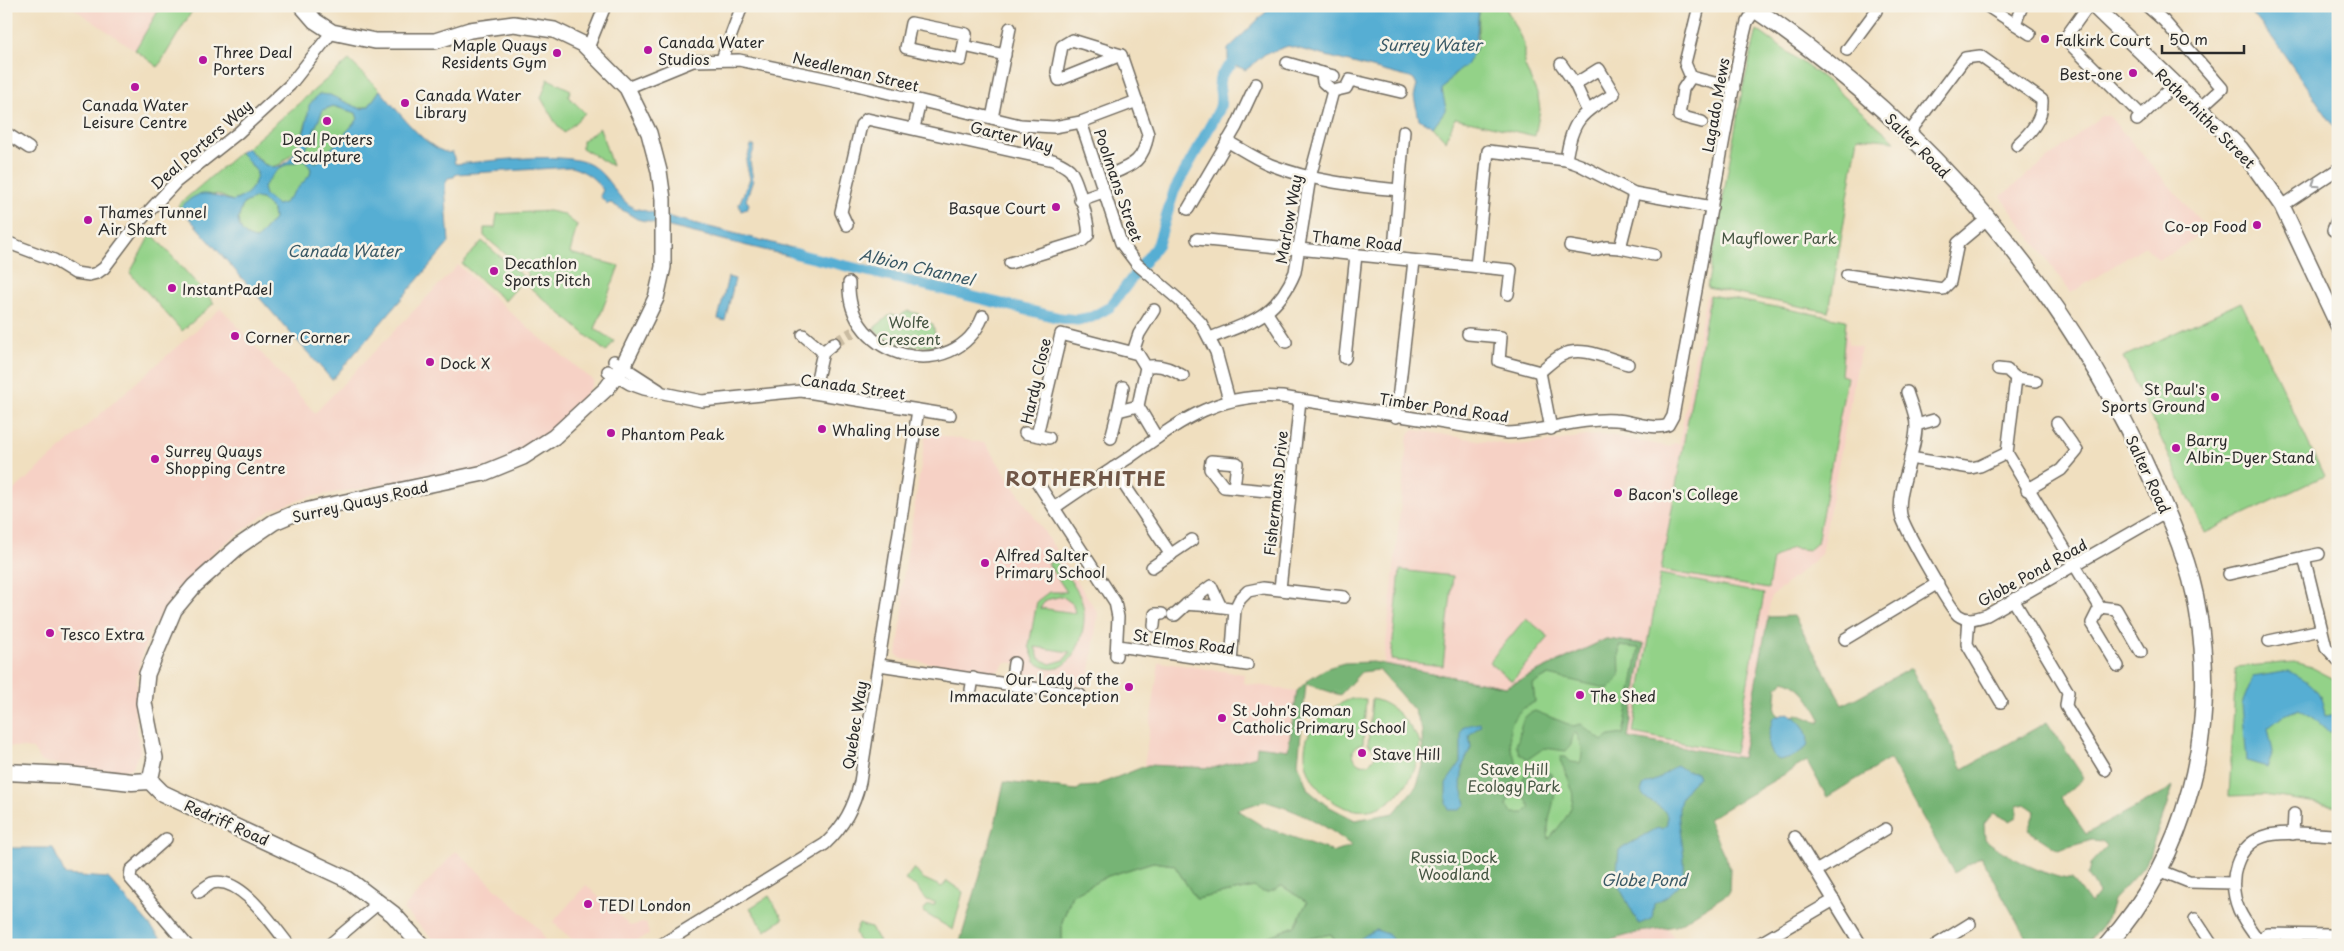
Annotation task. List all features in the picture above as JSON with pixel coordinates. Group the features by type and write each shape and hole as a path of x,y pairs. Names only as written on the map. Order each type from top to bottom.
{"main road":[{"name":"Salter Road","path":"1752,8 1826,62 1909,134 1988,218 2047,294 2095,371 2141,455 2167,512 2186,562 2198,610 2204,666 2204,710 2197,769 2183,814 2159,870 2132,914 2107,945"},
{"path":"6,772 68,775 132,782 150,781"},
{"name":"Redriff Road","path":"150,781 162,793 347,879 380,902 421,945"}],"street":[{"name":"Surrey Quays Road","path":"150,781 155,758 144,703 144,688 150,665 174,610 194,586 257,532 293,514 464,478 523,457 554,437 587,407 591,392 615,369 645,304 663,247 663,199 659,171 649,133 627,88 588,48 567,35 554,30 520,24 486,27 435,41 419,43 375,41 332,32 315,21 302,6"},
{"path":"588,48 605,6"},
{"path":"722,59 742,6"},
{"path":"1699,6 1684,63 1691,77 1734,88"},
{"path":"1848,50 1876,11 1877,6"},
{"path":"1986,6 2030,34"},
{"path":"2015,24 2022,6"},
{"path":"2088,6 2068,34 2067,42 2139,119 2174,85"},
{"name":"Rotherhithe Street","path":"2094,6 2240,148 2282,206 2338,325"},
{"path":"2148,6 2164,21 2222,88 2200,108"},
{"name":"Lagado Mews","path":"1712,207 1747,22 1752,8"},
{"path":"911,23 966,34 964,46 961,60 906,48 911,23"},
{"path":"992,118 1010,28"},
{"name":"Deal Porters Way","path":"6,242 54,260 75,273 89,275 97,273 104,268 137,224 176,182 238,133 290,85 332,32"},
{"path":"1072,40 1120,55 1059,80 1057,72 1062,46 1072,40"},
{"path":"964,46 1004,55"},
{"path":"1111,174 1134,165 1147,143 1148,134 1120,55"},
{"path":"1909,134 1965,58 1980,56 2042,100 2042,111 2032,131 2017,145"},
{"name":"Needleman Street","path":"627,88 693,61 722,59 771,66 1020,125 1054,127 1081,122 1137,101"},
{"path":"1287,63 1401,92"},
{"path":"1561,64 1587,110"},
{"path":"1566,160 1572,130 1587,110 1614,94 1599,69 1574,84"},
{"path":"1322,73 1323,82 1333,92 1346,88 1341,77"},
{"path":"1691,77 1683,90 1679,116 1702,122"},
{"path":"1188,209 1227,142 1256,84"},
{"name":"Marlow Way","path":"1210,338 1267,313 1282,298 1290,284 1295,272 1310,177 1333,92"},
{"path":"914,128 920,101"},
{"name":"Garter Way","path":"847,225 841,212 863,122 867,119 875,119 1053,160 1072,173 1089,230 1086,239 1010,263"},
{"name":"Poolmans Street","path":"1081,122 1116,231 1128,255 1195,316 1210,338 1229,400"},
{"path":"1394,249 1404,131"},
{"path":"6,133 30,148"},
{"path":"1227,142 1271,165 1310,177 1347,185 1399,190"},
{"path":"1476,266 1488,151 1566,160 1580,165 1634,193 1712,207"},
{"path":"2282,206 2338,168"},
{"path":"1080,200 1103,192"},
{"path":"1620,248 1634,193"},
{"name":"Timber Pond Road","path":"1054,508 1185,419 1229,400 1262,396 1300,400 1396,417 1507,433 1596,420 1617,420 1664,426 1672,421 1712,207"},
{"path":"1846,275 1943,290 1950,282 1958,243 1988,218"},
{"path":"2338,218 2334,230 2338,232"},
{"name":"Thame Road","path":"1197,239 1511,270 1508,294"},
{"path":"1570,246 1594,250 1606,246 1654,255"},
{"path":"1345,358 1356,255"},
{"path":"1396,417 1414,261"},
{"path":"849,284 848,300 856,329 903,356 922,358 955,349 979,328 983,316"},
{"path":"1154,310 1139,334 1133,352 1138,354 1146,366 1138,406 1157,438"},
{"path":"1267,313 1286,342"},
{"name":"Hardy Close","path":"1037,435 1061,334 1133,352"},
{"path":"1468,334 1501,337 1499,361 1540,372"},
{"path":"804,335 823,352"},
{"path":"814,392 823,352 834,343"},
{"path":"1540,372 1562,355 1583,352 1628,364"},
{"path":"1146,366 1152,365 1173,369 1183,376"},
{"name":"Canada Street","path":"615,369 662,392 702,401 801,391 950,415"},
{"path":"1998,369 2007,370 2016,378 2036,381"},
{"path":"1540,372 1551,428"},
{"path":"2016,378 2007,453 2027,490 2076,565 2100,607"},
{"path":"1110,438 1124,387"},
{"name":"Globe Pond Road","path":"1907,392 1916,425 1901,515 1957,614 1969,619 1987,615 2167,512"},
{"name":"Fishermans Drive","path":"1280,589 1300,400"},
{"path":"1118,411 1138,406"},
{"name":"Quebec Way","path":"661,945 807,856 837,832 856,798 879,665 918,410"},
{"path":"1916,425 1934,420"},
{"path":"2027,490 2061,470 2078,451 2057,423"},
{"name":"Hardy Close","path":"1025,433 1049,438"},
{"path":"1910,458 1971,468 1980,466 2007,453"},
{"path":"1113,468 1171,554"},
{"path":"1037,482 1054,508"},
{"path":"1234,488 1290,493"},
{"name":"St Elmos Road","path":"1054,508 1115,602 1118,617 1117,651 1247,665"},
{"path":"1152,567 1192,540"},
{"path":"2229,574 2319,554"},
{"path":"2304,557 2326,647 2338,660"},
{"path":"1845,639 1938,583"},
{"path":"1154,626 1155,614 1175,615 1211,586 1220,605"},
{"path":"1230,663 1235,609 1240,599 1253,589 1280,589 1344,597"},
{"path":"2014,601 2068,692 2066,706 2105,770"},
{"path":"1187,604 1220,605 1235,609"},
{"path":"2100,607 2116,609 2141,652"},
{"path":"2100,607 2092,623 2118,666"},
{"path":"1969,619 1967,644 2001,702"},
{"path":"2269,642 2321,630"},
{"path":"1011,684 1014,663"},
{"path":"879,665 1080,695"},
{"path":"971,690 973,678"},
{"path":"2293,834 2294,814"},
{"path":"1816,871 1886,829"},
{"path":"2334,835 2293,834 2266,836 2248,846 2240,856 2233,883 2240,911 2254,942 2268,934 2329,935 2337,945"},
{"path":"1795,837 1861,945"},
{"path":"166,839 132,870 130,878 187,945"},
{"path":"2159,870 2189,882 2233,883"},
{"path":"199,892 212,883 224,883 244,891 289,945"},
{"path":"1757,945 1834,900"},
{"path":"329,945 380,902"},
{"path":"2195,919 2212,945"},
{"path":"1936,945 1970,924"}],"shaded area":[{"path":"70,6 161,6 135,50"},
{"path":"2101,116 2109,116 2206,228 2185,245 2159,260 2145,246 2071,293 2001,196"},
{"path":"458,265 527,327 594,381 581,403 543,440 494,467 309,497 271,510 217,549 178,590 149,633 138,669 135,714 140,751 132,768 119,772 41,762 33,749 6,746 6,497 221,308 315,413"},
{"name":"Bacon's College","path":"1706,295 1846,320 1848,344 1861,347 1821,554 1771,597 1742,758 1628,738 1644,644 1606,639 1506,687 1384,664 1408,435 1414,430 1509,445 1609,435 1670,447 1674,443 1679,444"},
{"name":"Alfred Salter Primary School","path":"926,433 985,443 1098,613 1088,687 1032,678 1025,673 1022,664 1005,662 1000,670 992,672 902,659 897,655 904,602 901,592"},
{"name":"St John's Roman Catholic Primary School","path":"1159,662 1244,674 1243,683 1297,691 1288,750 1258,746 1256,756 1213,768 1144,767"},
{"path":"456,851 540,930 547,945 439,945 403,909"},
{"name":"TEDI London","path":"586,885 630,926 646,922 649,935 625,945 578,945 553,922"},
{"path":"1668,928 1677,945 1592,945 1640,932"}],"green space":[{"path":"161,6 195,6 158,67 135,50"},
{"path":"1479,6 1505,6 1524,44 1524,64 1538,96 1540,110 1535,136 1455,118 1446,141 1433,127 1446,109 1442,95 1444,86 1476,49"},
{"name":"Mayflower Park","path":"1757,30 1822,77 1895,141 1858,137 1829,312 1707,288 1742,91"},
{"path":"349,60 380,90 369,106 357,109 330,95 308,117 298,148 281,164 272,167 264,164 247,148"},
{"path":"548,79 571,90 568,96 585,113 564,133 541,98"},
{"path":"333,106 356,113 358,119 324,157 315,163 305,151 323,110"},
{"path":"600,128 612,166 582,148 582,141"},
{"path":"240,152 257,172 255,182 247,194 233,201 217,194 188,201 180,208 178,205"},
{"path":"305,160 311,169 310,175 284,203 277,205 264,195 263,188 280,168"},
{"path":"255,198 262,199 273,210 274,219 257,239 249,237 244,233 238,220 243,204"},
{"path":"549,211 563,214 577,225 570,253 619,266 595,329 614,341 606,352 528,286 528,273 484,236 484,228 495,228 497,214"},
{"name":"InstantPadel","path":"154,236 214,303 182,331 130,273 149,237"},
{"name":"Decathlon Sports Pitch","path":"482,241 525,278 505,301 462,264"},
{"path":"1710,295 1846,320 1841,375 1847,377 1817,543 1809,550 1791,548 1773,559 1768,589 1661,570"},
{"name":"St Paul's Sports Ground","path":"2241,302 2324,476 2205,533 2123,357"},
{"name":"Wolfe Crescent","path":"908,311 919,314 924,321 933,324 937,344 911,346 895,343 880,335 874,328 891,314 899,316"},
{"path":"1055,559 1079,594 1083,606 1083,630 1079,642 1074,654 1067,663 1058,668 1047,668 1035,662 1029,646 1037,601 1049,592 1067,592 1048,564","holes":["1062,596 1073,604 1075,613 1040,608 1046,600","1035,647 1070,652 1064,660 1050,664 1039,658"]},
{"path":"1400,570 1453,576 1443,666 1391,660"},
{"path":"1660,574 1764,594 1735,753 1633,733"},
{"name":"Russia Dock Woodland","path":"1794,616 1843,705 1911,668 1963,769 2047,722 2084,778 2061,798 2086,834 2173,787 2146,864 2113,900 2107,919 2086,945 2030,945 1981,857 1954,873 1890,759 1827,797 1807,761 1708,819 1730,868 1729,893 1676,926 1640,932 1592,945 1337,945 1331,934 1296,941 1292,945 1246,945 1295,926 1307,902 1282,886 1268,892 1254,887 1196,899 1174,865 1153,862 1108,876 1072,895 1062,922 1062,945 959,945 995,825 1004,782 1077,790 1081,787 1095,786 1148,765 1213,768 1256,756 1257,746 1288,750 1297,691 1309,679 1327,668 1344,663 1373,662 1506,687 1606,639 1644,644 1628,738 1742,758 1768,617","holes":["1619,646 1639,648 1623,734 1610,736 1602,741 1581,724 1573,726 1535,711 1523,720 1516,745 1519,753 1528,759 1544,748 1566,751 1571,745 1573,734 1576,733 1582,748 1580,763 1571,762 1566,757 1561,757 1560,760 1573,794 1573,802 1566,818 1549,839 1549,822 1555,792 1551,774 1543,770 1529,771 1523,778 1524,795 1530,807 1524,813 1512,813 1506,805 1517,772 1510,743 1512,722 1520,711 1535,702 1533,684 1549,675 1609,689 1620,676","1379,670 1414,710 1422,730 1423,766 1417,785 1394,813 1355,820 1326,805 1308,790 1298,763 1306,684 1340,695 1361,672","1785,680 1802,690 1821,719 1819,723 1797,714 1783,720 1775,711 1777,687","1264,801 1311,819 1352,846 1334,852 1264,827 1237,810","2025,804 2035,811 2028,830 2058,850 2092,840 2102,841 2107,846 2090,864 2088,875 2099,893 2090,904 2072,879 2052,875 2027,865 1985,839 1984,824 1993,813 2010,821 2017,817 2017,806"]},
{"path":"1526,618 1549,637 1512,681 1489,662"},
{"name":"Stave Hill Ecology Park","path":"1606,639 1644,644 1590,882 1428,864 1420,671 1506,687"},
{"path":"2294,662 2311,667 2338,681 2338,806 2264,795 2229,796 2236,667"},
{"path":"1351,699 1366,699 1363,743 1357,745 1353,751 1355,760 1359,763 1368,764 1375,757 1375,751 1368,744 1372,699 1387,705 1400,715 1420,742 1417,763 1408,782 1399,793 1376,808 1353,810 1332,800 1315,784 1306,762 1307,739 1321,717"},
{"path":"1153,862 1174,865 1196,899 1254,887 1282,886 1307,902 1295,926 1246,945 1199,945 1179,942 1176,945 1062,945 1062,922 1072,895 1108,876"},
{"path":"914,868 922,878 942,887 947,881 963,892 953,930 923,912 928,905 935,905 935,902 925,900 917,887 905,880"},
{"path":"769,896 783,919 765,931 750,908"},
{"path":"859,924 871,928 881,945 860,945 855,932"},
{"path":"1331,934 1337,945 1292,945 1296,941"}],"water":[{"name":"Surrey Water","path":"1272,6 1479,6 1476,48 1466,65 1454,74 1442,90 1446,109 1433,127 1419,119 1414,97 1417,85 1414,79 1288,46 1265,54 1246,70 1234,67 1228,60 1228,49"},
{"path":"2246,6 2338,6 2338,132 2274,40"},
{"name":"Canada Water","path":"380,90 423,138 443,151 453,153 455,164 525,158 564,158 579,161 591,165 598,170 622,199 634,208 808,252 805,260 637,219 611,203 607,204 600,196 603,190 597,182 585,173 571,167 456,174 454,177 448,178 445,185 449,243 332,380 180,208 194,197 200,195 211,195 233,201 247,194 255,182 257,172 240,152 247,148 268,166 281,166 288,161 300,144 309,105 319,94 330,95 361,109 369,106","holes":["333,106 356,113 358,119 324,157 315,163 305,151 323,110","305,160 311,169 310,175 284,203 277,205 265,195 263,188 280,168","255,198 262,199 273,210 274,219 257,239 246,235 240,227 238,220 243,204"]},
{"path":"751,145 755,146 750,161 753,180 746,200 749,204 747,209 741,211 739,204 750,179 746,162"},
{"path":"728,277 735,279 725,321 718,319"},
{"path":"2289,671 2310,684 2318,693 2325,716 2338,714 2338,731 2329,732 2314,718 2299,709 2284,715 2268,728 2273,752 2267,767 2247,761 2242,704 2253,677"},
{"path":"1788,713 1804,727 1808,742 1807,747 1801,752 1779,760 1770,752 1769,736 1773,718"},
{"path":"1480,723 1481,725 1469,735 1471,747 1463,765 1461,784 1466,804 1460,810 1449,810 1446,804 1446,783 1461,762 1461,730 1464,726"},
{"name":"Globe Pond","path":"1677,765 1686,771 1697,772 1699,777 1689,786 1683,795 1680,805 1679,824 1684,859 1683,876 1676,889 1654,904 1652,919 1639,924 1616,881 1619,850 1659,827 1661,829 1666,826 1667,819 1663,809 1648,800 1641,791 1644,785 1658,779"},
{"path":"8,848 53,848 65,875 108,878 167,945 6,945"},
{"path":"1376,930 1388,934 1397,945 1351,945 1369,933"}],"waterway":[{"name":"Albion Channel","path":"793,253 1060,318 1077,320 1092,317 1110,307 1158,244 1174,191 1219,110 1221,103 1219,82 1224,72 1231,65"}],"tunnel":[{"path":"834,343 853,332"}],"place":[{"name":"Falkirk Court","path":"2045,39"},
{"name":"Canada Water Studios","path":"648,50"},
{"name":"Maple Quays Residents Gym","path":"557,53"},
{"name":"Three Deal Porters","path":"203,60"},
{"name":"Best-one","path":"2133,73"},
{"name":"Canada Water Leisure Centre","path":"135,87"},
{"name":"Canada Water Library","path":"405,103"},
{"name":"Deal Porters Sculpture","path":"327,121"},
{"name":"Basque Court","path":"1056,207"},
{"name":"Thames Tunnel Air Shaft","path":"88,220"},
{"name":"Co-op Food","path":"2257,225"},
{"name":"Decathlon Sports Pitch","path":"494,271"},
{"name":"InstantPadel","path":"172,288"},
{"name":"Corner Corner","path":"235,336"},
{"name":"Dock X","path":"430,362"},
{"name":"St Paul's Sports Ground","path":"2215,397"},
{"name":"Whaling House","path":"822,429"},
{"name":"Phantom Peak","path":"611,433"},
{"name":"Barry Albin-Dyer Stand","path":"2176,448"},
{"name":"Surrey Quays Shopping Centre","path":"155,459"},
{"name":"Bacon's College","path":"1618,493"},
{"name":"Alfred Salter Primary School","path":"985,563"},
{"name":"Tesco Extra","path":"50,633"},
{"name":"Our Lady of the Immaculate Conception","path":"1129,687"},
{"name":"The Shed","path":"1580,695"},
{"name":"St John's Roman Catholic Primary School","path":"1222,718"},
{"name":"Stave Hill","path":"1362,753"},
{"name":"TEDI London","path":"588,904"}],"district":[{"name":"ROTHERHITHE","path":"1086,478"}]}
